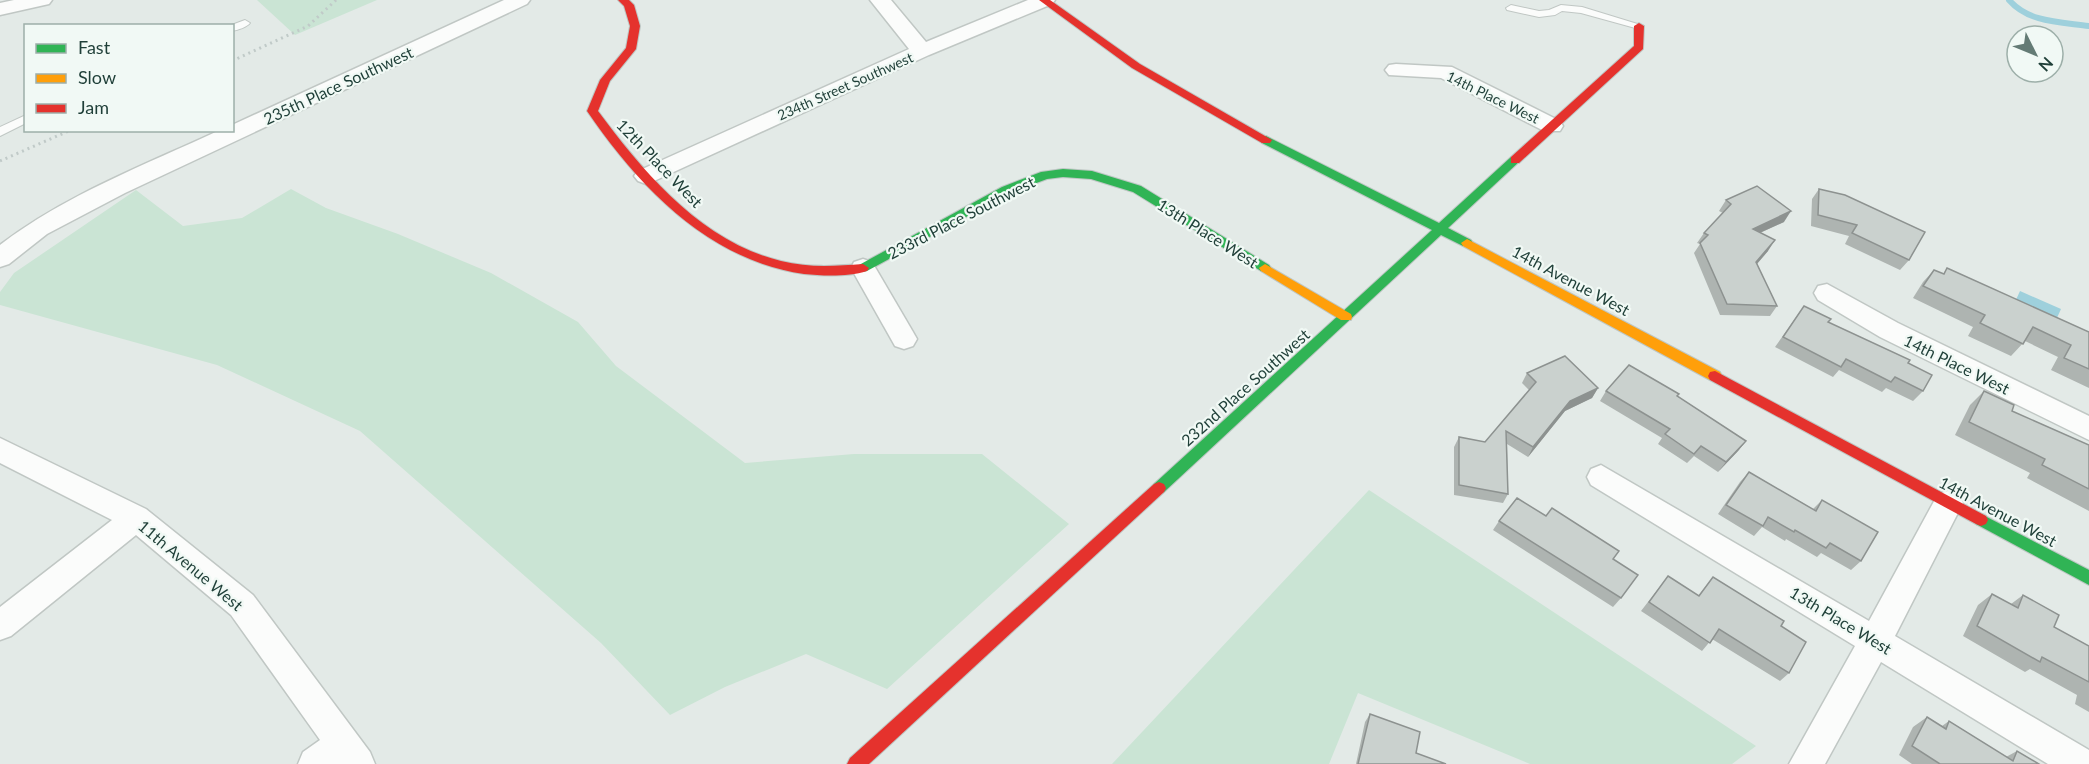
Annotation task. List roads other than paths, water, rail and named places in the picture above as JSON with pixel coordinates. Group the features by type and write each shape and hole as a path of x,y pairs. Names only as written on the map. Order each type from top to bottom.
{"street":[{"path":"0,9 42,0"},
{"name":"235th Place Southwest","path":"0,258 38,228 117,188 520,0"},
{"name":"12th Place West","path":"623,0 629,5 635,27 631,49 605,80 592,111 609,137 682,213 727,247 776,265 821,271 863,268"},
{"path":"880,0 922,51"},
{"name":"234th Street Southwest","path":"646,176 922,51 1044,0"},
{"name":"14th Avenue West","path":"1044,0 1074,25 1134,64 1222,114 1439,228 2089,578"},
{"name":"232nd Place Southwest","path":"856,764 1639,47 1639,26"},
{"name":"14th Place West","path":"1396,70 1445,72 1552,126"},
{"name":"233rd Place Southwest","path":"863,268 1030,178 1062,173"},
{"name":"13th Place West","path":"1062,173 1100,176 1137,189 1346,317"},
{"path":"863,268 904,339"},
{"name":"14th Place West","path":"1827,293 1889,330 2089,429"},
{"name":"11th Avenue West","path":"0,450 136,518 242,605 350,754"},
{"name":"13th Place West","path":"1601,477 2080,764"},
{"path":"1806,764 1876,640 1948,503"},
{"path":"0,626 136,518"},
{"path":"315,764 350,754"}],"lane":[{"path":"1511,8 1539,14 1551,13 1561,8 1576,9 1639,26"},
{"path":"234,27 245,23"},
{"path":"0,132 24,119"}],"water":[{"path":"2020,291 2061,309 2056,320 2015,302"}],"waterway":[{"path":"2009,0 2017,8 2036,17 2089,26"}]}
